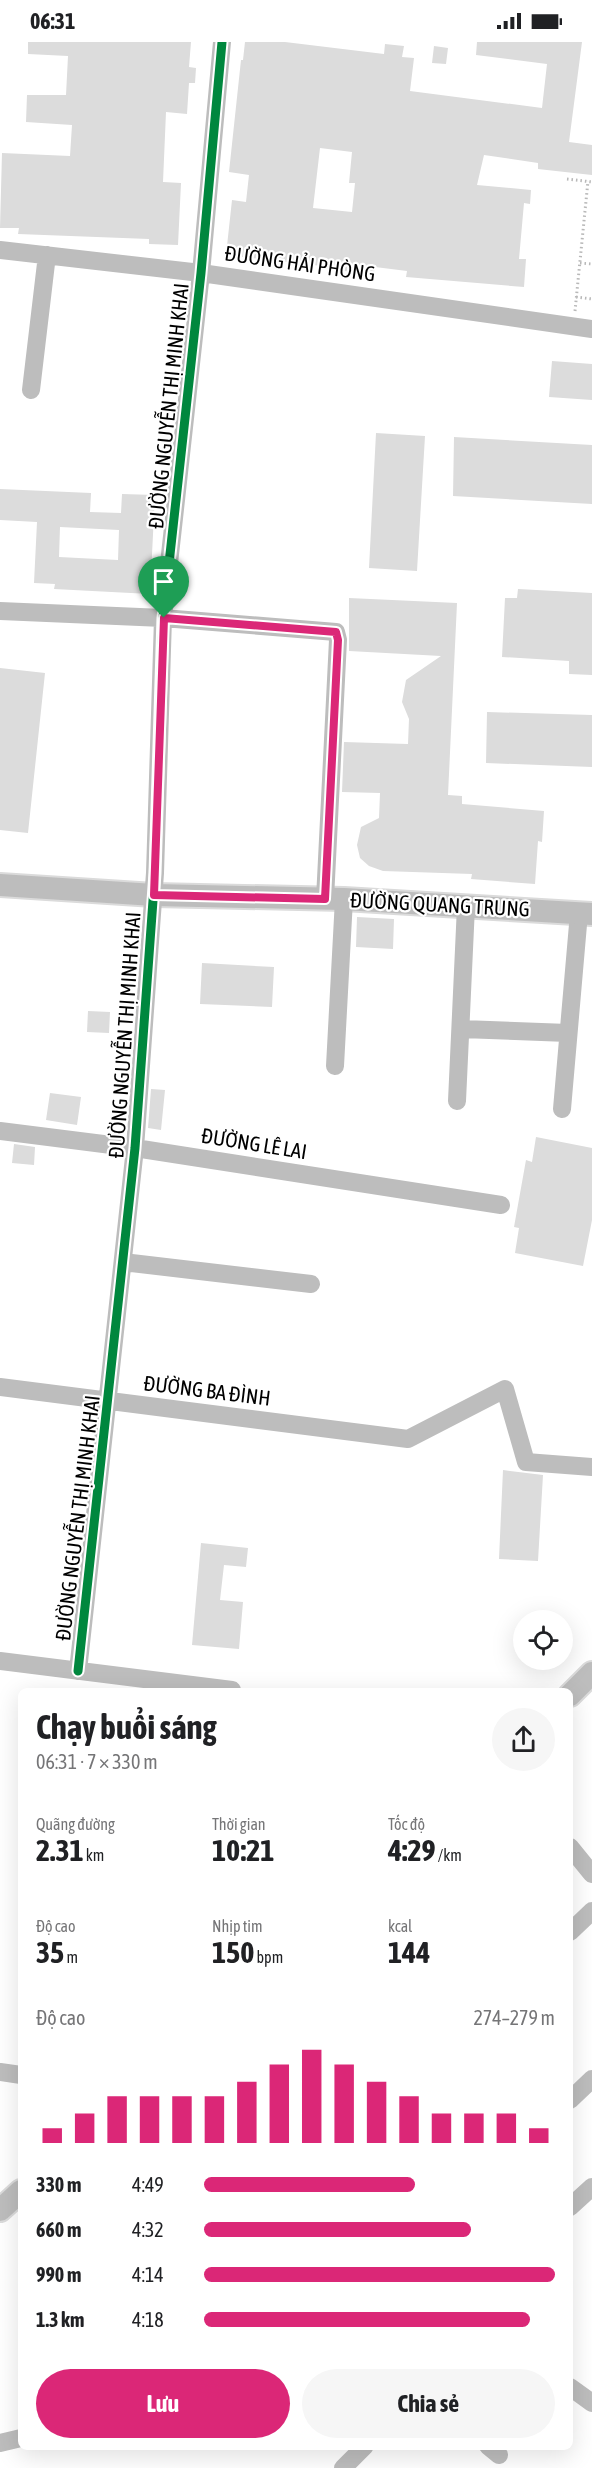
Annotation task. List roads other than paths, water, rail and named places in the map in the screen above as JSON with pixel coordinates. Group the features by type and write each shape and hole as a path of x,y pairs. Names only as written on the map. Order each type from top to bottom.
{"main road":[{"name":"ĐƯỜNG QUANG TRUNG","path":"0,885 154,895 334,899 585,914"},
{"path":"573,1692 592,1673"},
{"path":"0,2210 18,2194"}],"street":[{"name":"ĐƯỜNG NGUYỄN THỊ MINH KHAI","path":"78,1671 135,1148 154,895 164,618 201,273 222,42"},
{"name":"ĐƯỜNG HẢI PHÒNG","path":"0,250 201,273 592,329"},
{"path":"31,390 47,255"},
{"path":"0,611 164,618 336,632 338,640 334,899 335,1066"},
{"path":"457,1101 466,906"},
{"path":"562,1109 568,1033 585,914"},
{"path":"462,1029 568,1033"},
{"name":"ĐƯỜNG LÊ LAI","path":"0,1131 135,1148 501,1205"},
{"path":"123,1262 311,1284"},
{"name":"ĐƯỜNG BA ĐÌNH","path":"0,1387 408,1439 505,1389 526,1462 592,1467"},
{"path":"0,1661 216,1688"},
{"path":"573,1850 590,1868"},
{"path":"573,1929 592,1911"},
{"path":"0,2072 18,2074"},
{"path":"573,2097 592,2079"},
{"path":"573,2204 592,2187"},
{"path":"573,2389 592,2403"},
{"path":"0,2443 18,2439"},
{"path":"343,2468 361,2450"}]}
